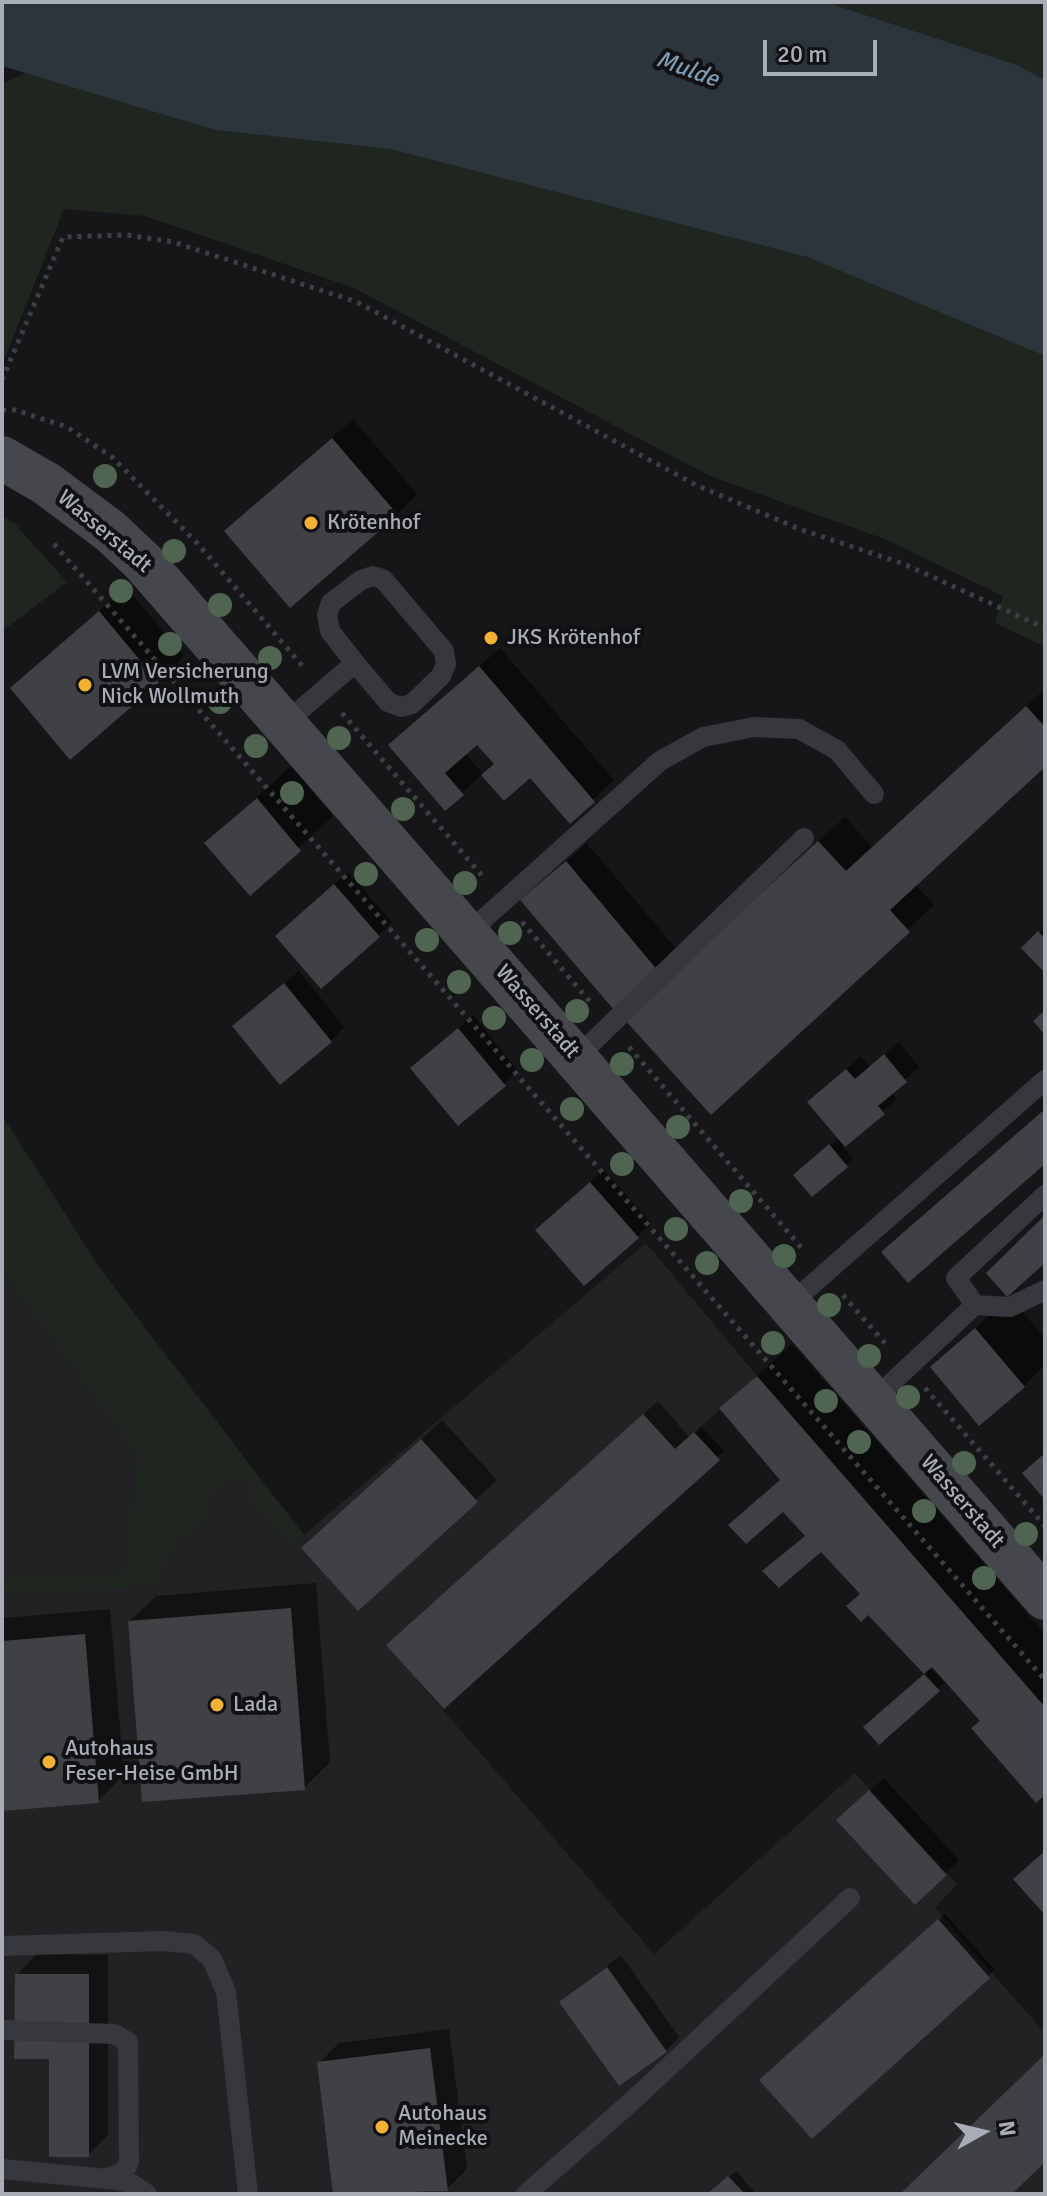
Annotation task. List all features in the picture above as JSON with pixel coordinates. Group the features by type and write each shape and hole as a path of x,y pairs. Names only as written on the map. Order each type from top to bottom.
{"main road":[{"name":"Wasserstadt","path":"2,458 47,484 143,562 873,1400 1039,1579"}],"lane":[{"path":"373,576 383,579 444,651 446,664 441,676 412,704 401,707 388,702 355,663 330,631 327,615 331,603 361,580 373,576"},
{"path":"285,723 355,663"},
{"path":"468,933 660,761 703,737 754,727 799,729 837,750 874,794"},
{"path":"577,1057 804,838"},
{"path":"790,1304 1045,1080"},
{"path":"975,1305 956,1278 1045,1195"},
{"path":"873,1400 975,1305 1010,1307 1045,1290"},
{"path":"526,2194 630,2103 850,1898"},
{"path":"2,1946 165,1941 194,1944 212,1959 226,1992 248,2194"},
{"path":"2,2030 114,2034 128,2042 129,2162 124,2172 105,2179"},
{"path":"2,2169 105,2179 132,2184 147,2194"}],"path":[{"path":"2,380 63,237 127,235 173,242 357,302 696,485 802,530 904,564 1045,628"},
{"path":"2,410 15,410 67,427 112,457 198,544 825,1275 1045,1526"},
{"path":"47,537 1045,1680"}],"shaded area":[{"path":"826,2 1045,2 1045,80 1017,65"},
{"path":"28,72 215,130 390,149 807,257 1045,356 1045,647 995,623 1003,596 887,540 710,476 354,288 145,216 64,209 2,365 2,83"},
{"path":"2,516 16,525 67,582 2,631"},
{"path":"2,1115 99,1267 304,1536 291,1544 264,1513 249,1506 249,1481 246,1476 239,1476 211,1493 204,1502 206,1516 198,1526 176,1540 154,1586 2,1594 2,1579 124,1572 138,1457 2,1269"},
{"path":"2,1242 247,1461 304,1535 646,1243 757,1376 418,1681 654,1954 855,1773 957,1884 935,1908 1045,2033 1045,2194 2,2194"}],"water":[{"name":"Mulde","path":"2,2 826,2 1017,65 1045,80 1045,356 807,257 390,149 215,130 2,66"}],"building":[{"name":"Krötenhof","path":"332,438 398,515 290,608 224,531"},
{"name":"LVM Versicherung Nick Wollmuth","path":"99,611 159,683 70,760 10,688"},
{"path":"479,666 595,802 570,824 530,778 504,801 481,775 494,764 477,745 445,773 464,795 445,811 388,745"},
{"path":"1026,706 1045,727 1045,767 890,910 910,932 711,1115 624,1019 818,841 846,871"},
{"path":"257,798 301,851 250,896 204,843"},
{"path":"566,861 659,972 614,1010 520,900"},
{"path":"334,884 380,937 321,989 275,936"},
{"path":"1038,931 1045,939 1045,973 1021,948"},
{"path":"284,983 332,1042 280,1085 232,1026"},
{"path":"1045,1010 1045,1035 1033,1021"},
{"path":"458,1028 506,1086 458,1126 410,1068"},
{"path":"884,1054 907,1082 878,1106 885,1114 845,1147 807,1102 846,1069 855,1079"},
{"path":"1045,1109 1045,1164 908,1283 881,1252"},
{"path":"829,1144 848,1167 812,1197 793,1175"},
{"path":"590,1182 639,1238 584,1286 535,1230"},
{"path":"1045,1215 1045,1263 1007,1297 986,1273"},
{"path":"975,1328 1025,1387 979,1426 930,1367"},
{"path":"757,1376 1045,1707 1045,1795 1036,1803 971,1728 980,1721 932,1667 924,1674 868,1615 861,1622 846,1606 860,1594 821,1552 779,1588 762,1571 805,1536 783,1512 746,1544 728,1525 780,1480 719,1408"},
{"path":"643,1414 675,1449 694,1432 720,1460 444,1709 386,1645"},
{"path":"421,1439 478,1502 358,1611 301,1548"},
{"path":"1045,1453 1045,1500 1022,1473"},
{"name":"Lada","path":"291,1608 305,1790 142,1802 128,1621"},
{"name":"Autohaus Feser-Heise GmbH","path":"85,1634 99,1803 2,1811 2,1641"},
{"path":"924,1674 940,1691 879,1745 863,1727"},
{"path":"869,1790 947,1875 915,1905 836,1820"},
{"path":"1045,1851 1045,1915 1013,1879"},
{"path":"938,1919 990,1978 812,2139 759,2080"},
{"path":"607,1967 667,2052 619,2086 559,2002"},
{"path":"15,1974 89,1974 89,2157 49,2157 49,2059 14,2059"},
{"name":"Autohaus Meinecke","path":"430,2048 448,2191 333,2194 317,2062"},
{"path":"1045,2054 1045,2162 1012,2194 900,2194"},
{"path":"728,2176 745,2194 707,2194"}],"place":[{"name":"Krötenhof","path":"311,523"},
{"name":"JKS Krötenhof","path":"491,638"},
{"name":"LVM Versicherung Nick Wollmuth","path":"85,685"},
{"name":"Lada","path":"217,1705"},
{"name":"Autohaus Feser-Heise GmbH","path":"49,1762"},
{"name":"Autohaus Meinecke","path":"382,2127"}]}
